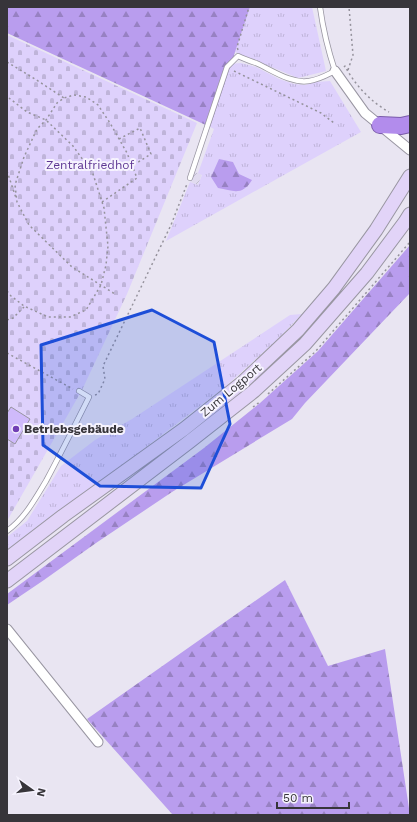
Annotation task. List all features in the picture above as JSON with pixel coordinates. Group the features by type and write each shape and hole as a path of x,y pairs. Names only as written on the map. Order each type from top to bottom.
{"highway":[{"path":"380,125 401,126 410,124"}],"main road":[{"name":"Zum Logport","path":"7,559 63,516 184,429 243,382 298,330 334,288 376,230 410,176"},
{"name":"Zum Logport","path":"7,581 254,391 305,344 367,273 406,222 410,214"},
{"path":"389,244 410,226"}],"street":[{"path":"337,74 365,112 410,150"},
{"path":"7,629 98,742"}],"lane":[{"path":"190,178 227,67 238,56 297,82 309,81 337,74 323,28 320,7"},
{"path":"7,531 15,525 31,506 62,453 89,397 79,391"}],"path":[{"path":"238,56 237,47 249,7"},
{"path":"348,71 353,55 349,7"},
{"path":"7,62 64,98"},
{"path":"337,74 345,66 358,85 372,100 388,112 394,114"},
{"path":"227,67 321,113 334,123"},
{"path":"337,74 348,71"},
{"path":"17,202 15,185 24,157 37,129 46,120 57,103 64,98 74,95 86,97 98,105 127,153 137,178 102,202"},
{"path":"7,291 24,306 48,317 70,317 86,310 101,285 106,265 108,246 104,208 93,174 73,146 46,120 27,112 9,98"},
{"path":"119,139 140,128 151,154 132,166"},
{"path":"7,171 17,202 29,225 72,266 115,294"},
{"path":"89,397 98,394 104,379 103,366 171,225 190,178"},
{"path":"7,320 12,318 24,306"},
{"path":"7,353 79,391"}],"highlighted area":[{"path":"152,310 214,342 230,424 201,488 100,486 43,445 41,345"}],"shaded area":[{"path":"194,172 202,174 198,185 190,182"}],"green space":[{"path":"7,7 250,7 210,127 7,33"},
{"path":"250,7 312,7 326,71 298,78 235,52"},
{"name":"Zentralfriedhof","path":"7,35 197,123 127,294 82,390 7,521"},
{"path":"241,63 256,67 279,79 294,84 305,85 316,82 330,81 361,132 166,241 190,182 198,185 202,175 198,173 214,129 210,127 230,64","holes":["219,160 233,162 239,174"]},
{"path":"219,159 233,162 239,174 252,180 245,188 237,191 218,188 211,177"},
{"path":"410,245 410,293 305,403 292,419 172,492 7,605 7,594 204,448 260,403 318,351"},
{"path":"302,314 278,339 225,387 7,553 7,537 27,521 61,466 95,440 132,419 290,315"},
{"path":"285,580 328,666 385,649 410,815 173,815 87,719"}],"building":[{"name":"Betriebsgebäude","path":"11,407 30,419 15,444 7,439 7,413"}],"place":[{"name":"Betriebsgebäude","path":"16,429"}]}
